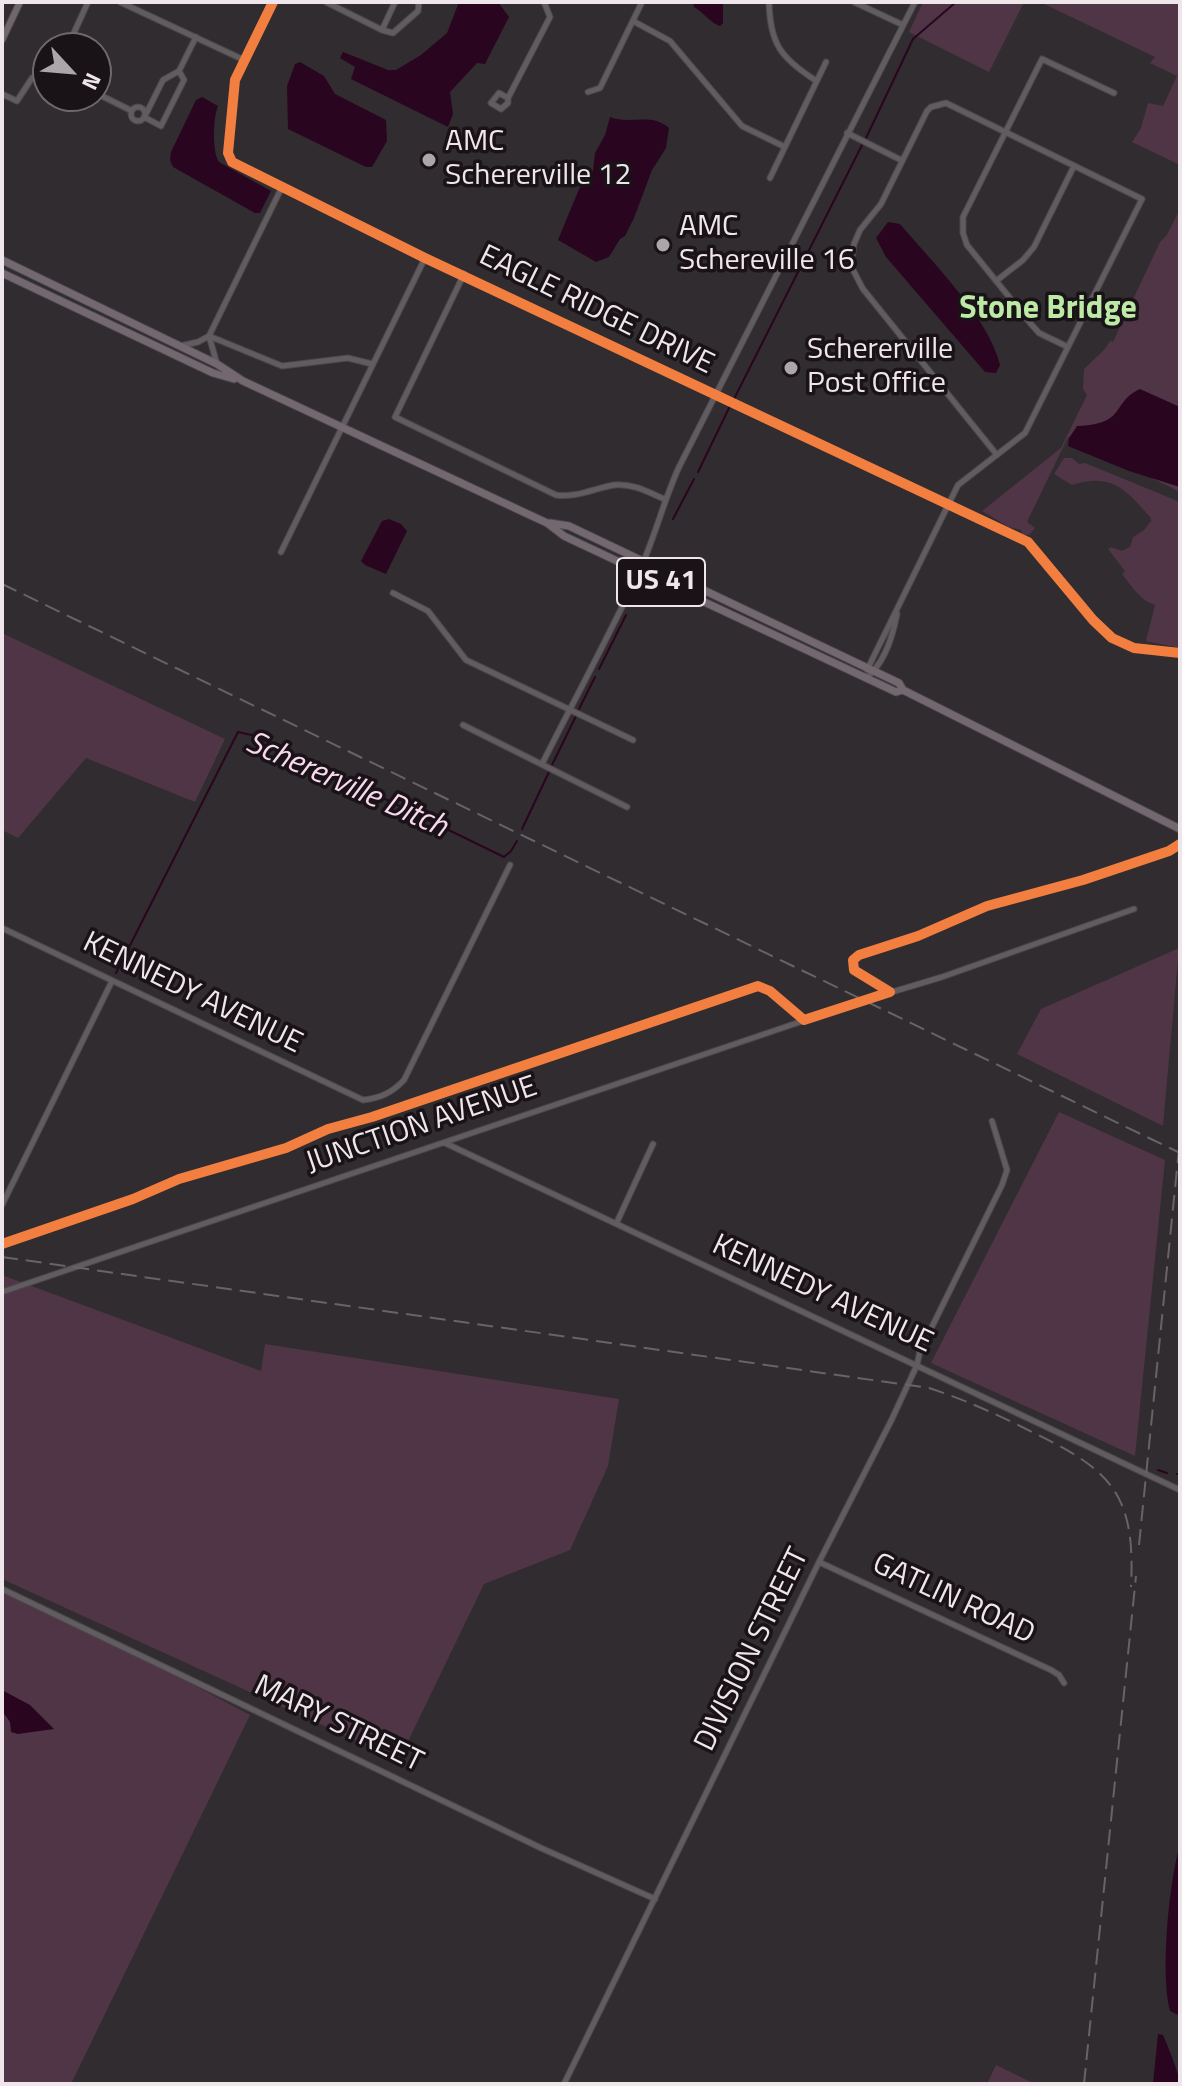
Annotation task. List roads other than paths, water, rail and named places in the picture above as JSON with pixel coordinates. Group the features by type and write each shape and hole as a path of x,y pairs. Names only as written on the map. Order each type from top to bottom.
{"highway":[{"path":"2,260 342,427"},
{"path":"2,273 213,373 243,381"},
{"name":"US 41","path":"342,427 547,523 564,536 639,572 896,692 903,690"},
{"name":"US 41","path":"547,523 569,526 899,683 903,690 1178,828"}],"main road":[{"path":"2,40 20,2"}],"street":[{"path":"74,32 88,2"},
{"path":"120,2 244,60 273,2"},
{"path":"326,2 393,33 418,11 419,2"},
{"path":"382,30 395,2"},
{"path":"508,98 550,17 544,2"},
{"path":"588,92 600,88 642,2"},
{"path":"769,2 772,38 793,65 815,80"},
{"path":"854,2 903,25"},
{"path":"542,764 644,562 664,499 915,2"},
{"path":"633,21 670,41 742,126 785,147"},
{"path":"144,116 163,80 179,71 196,37"},
{"path":"1068,347 1039,333 996,281 967,245 963,217 1042,59 1114,93"},
{"name":"EAGLE RIDGE DRIVE","path":"244,60 235,80 228,156 236,165 425,258 1028,542 1112,638 1134,648 1180,653"},
{"path":"770,178 826,62"},
{"path":"112,101 132,111 140,108 144,116 161,126 184,80 179,71"},
{"path":"2,94 17,101 26,84 32,80"},
{"path":"866,678 893,632 899,609 958,485 997,455 1025,433 1142,199 946,103 938,104 927,111 881,204 860,230 854,244 851,266 863,289 997,455"},
{"path":"847,133 901,160"},
{"path":"996,281 1034,247 1074,166"},
{"path":"180,346 209,336 282,187"},
{"path":"281,552 425,258"},
{"path":"464,274 395,417 556,495 565,496 617,485 637,486 664,499"},
{"path":"209,336 217,364"},
{"path":"209,336 282,366 348,358 372,364"},
{"path":"393,593 428,611 466,660 633,740"},
{"path":"463,725 627,807"},
{"name":"KENNEDY AVENUE","path":"2,928 363,1100 395,1090 404,1080 510,865"},
{"path":"872,998 942,977 1134,909"},
{"path":"2,1205 112,981"},
{"name":"JUNCTION AVENUE","path":"2,1292 856,1003"},
{"name":"DIVISION STREET","path":"564,2084 891,1421 917,1365 920,1351 1005,1178 1007,1170 992,1121"},
{"name":"KENNEDY AVENUE","path":"444,1142 1180,1490"},
{"path":"617,1222 653,1144"},
{"name":"GATLIN ROAD","path":"819,1562 1051,1670 1064,1683"},
{"name":"MARY STREET","path":"2,1589 541,1848 655,1899"}],"waterway":[{"name":"Schererville Ditch","path":"866,138 913,39 956,2"},
{"name":"Schererville Ditch","path":"734,399 862,145"},
{"name":"Schererville Ditch","path":"698,472 730,406"},
{"name":"Schererville Ditch","path":"673,519 694,479"},
{"name":"Schererville Ditch","path":"631,604 640,585"},
{"name":"Schererville Ditch","path":"599,669 626,615"},
{"name":"Schererville Ditch","path":"579,709 595,677"},
{"name":"Schererville Ditch","path":"552,765 576,716"},
{"name":"Schererville Ditch","path":"116,973 238,732 256,736 504,857 517,841"},
{"name":"Schererville Ditch","path":"522,829 549,772"},
{"path":"1158,1470 1167,1473"}],"tunnel":[{"path":"856,1003 872,998"}],"railway":[{"path":"2,584 1180,1153"},
{"path":"1139,1545 1180,1139"},
{"path":"2,1257 929,1388 1055,1443 1097,1471 1112,1487 1122,1505 1131,1554 1131,1587"},
{"path":"1084,2084 1136,1576"}],"place":[{"name":"AMC Schererville 12","path":"429,160"},
{"name":"AMC Schereville 16","path":"663,245"},
{"name":"Schererville Post Office","path":"791,368"}],"district":[{"name":"Stone Bridge","path":"1048,310"}]}
